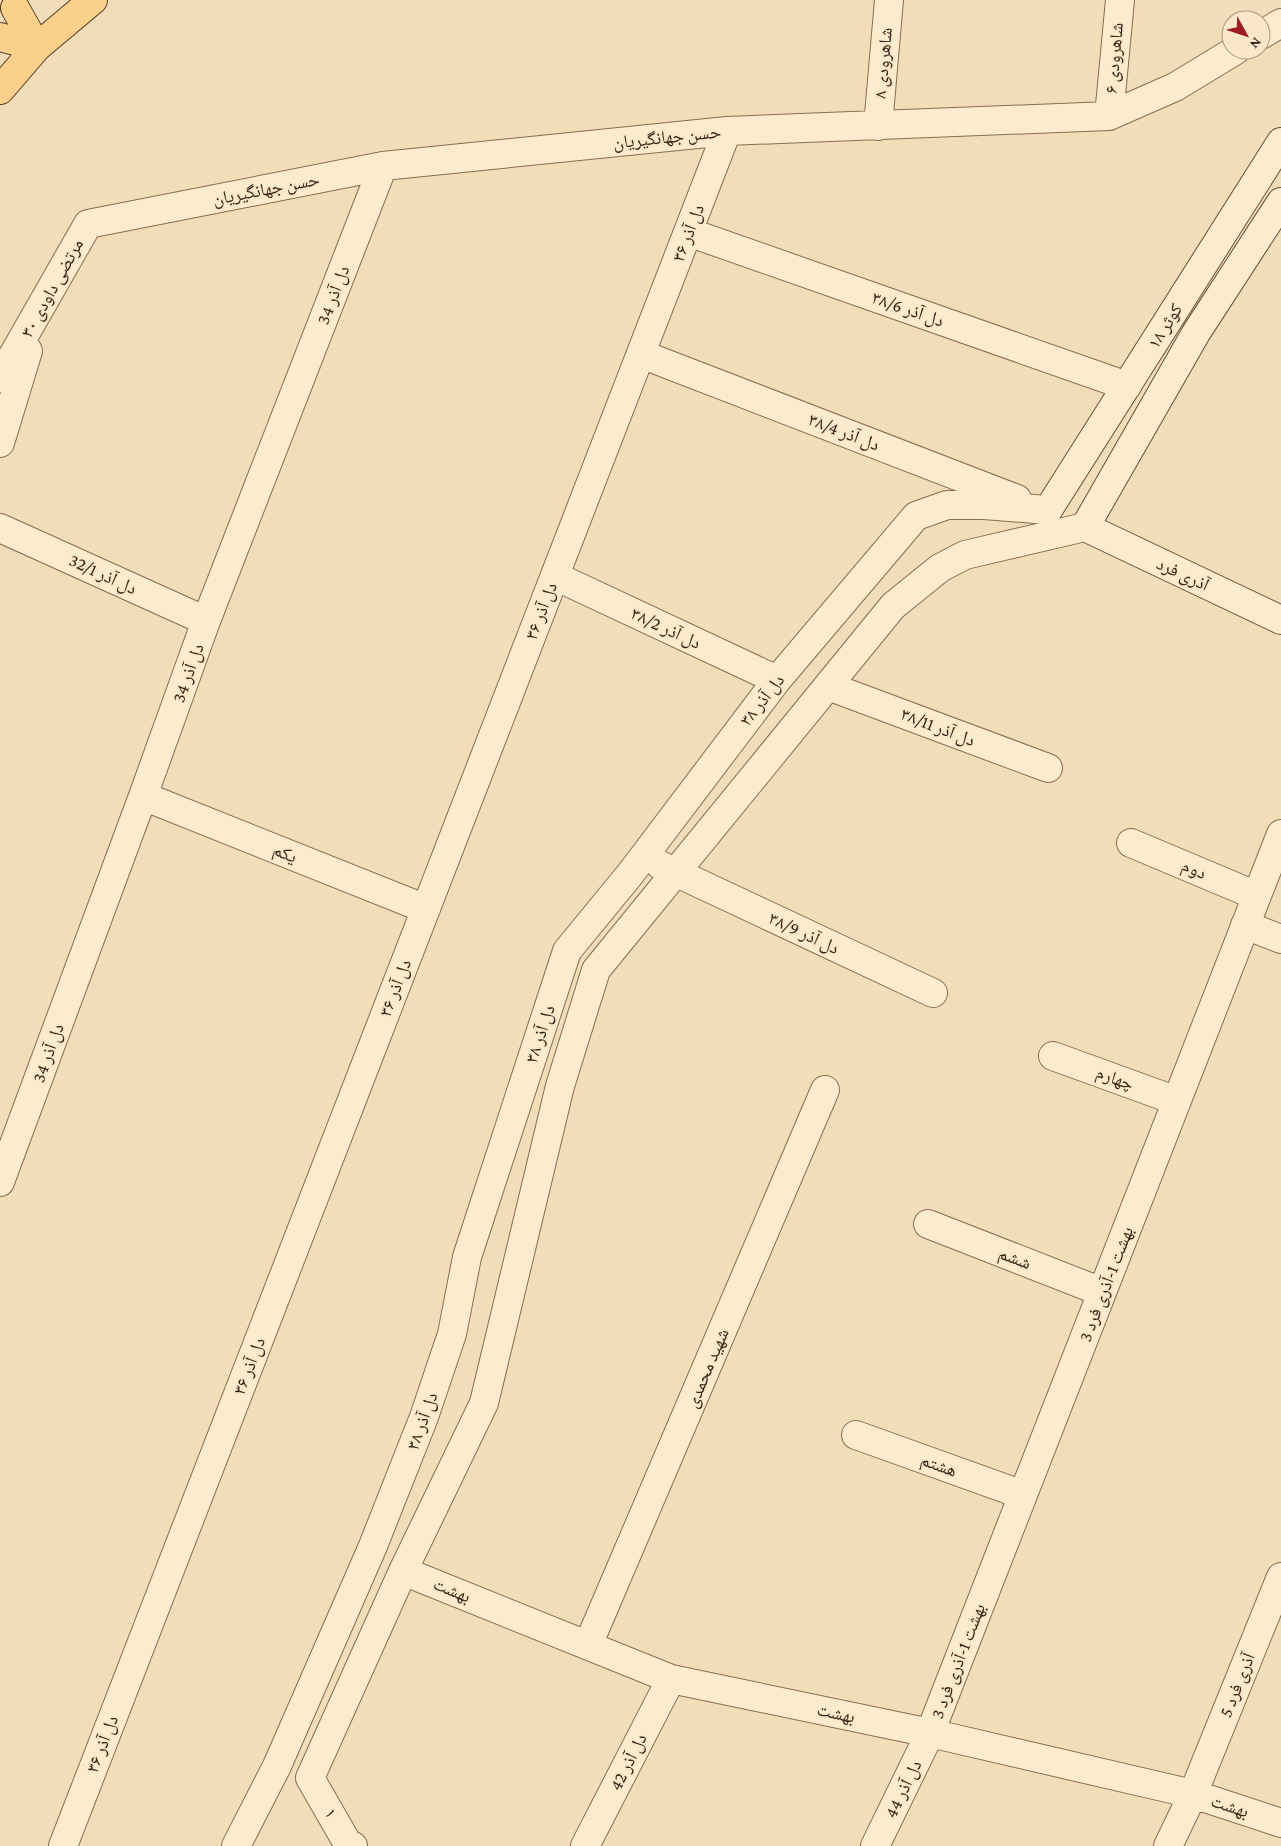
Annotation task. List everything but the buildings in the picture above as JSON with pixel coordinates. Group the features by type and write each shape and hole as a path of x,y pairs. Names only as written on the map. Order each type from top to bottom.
{"main road":[{"path":"0,90 37,47 93,0"},
{"path":"11,8 37,47"},
{"path":"0,37 37,47"}],"street":[{"name":"شاهرودی ۸","path":"878,126 889,0"},
{"name":"شاهرودی ۶","path":"1109,116 1120,0"},
{"name":"حسن جهانگیریان","path":"88,224 383,166 728,131 1109,116 1175,87 1221,59"},
{"name":"دل آذر ۳۶","path":"63,1846 728,131"},
{"name":"کوثر ۱۸","path":"1048,510 1281,142"},
{"name":"دل آذر 34","path":"0,1182 206,622 383,166"},
{"name":"کوثر ۱۸","path":"1085,527 1196,332 1281,202"},
{"name":"۳۰ مرتضی داودی","path":"0,378 88,224"},
{"name":"دل آذر ۳۸/6","path":"688,232 1127,386"},
{"path":"0,443 42,306"},
{"name":"دل آذر ۳۸/4","path":"640,354 1048,510 1085,527"},
{"name":"دل آذر ۳۸","path":"236,1846 277,1766 373,1546 424,1417 452,1334 467,1257 567,951 642,858 777,680 916,516 947,504 1048,510"},
{"name":"آذری فرد","path":"1085,527 1281,620"},
{"name":"دل آذر ۳۸","path":"310,1778 403,1570 484,1403 560,1086 596,970 893,606 940,568 966,555 1085,527"},
{"name":"دل آذر 32/1","path":"0,528 206,622"},
{"name":"دل آذر ۳۸/2","path":"555,576 777,680"},
{"name":"دل آذر ۳۸/11","path":"828,686 1048,768"},
{"name":"یکم","path":"143,796 426,909"},
{"name":"بهشت 1-آذری فرد 3","path":"930,1733 1281,834"},
{"name":"دوم","path":"1131,843 1257,896"},
{"name":"دل آذر ۳۸/9","path":"642,858 676,872 932,993"},
{"path":"1245,925 1281,939"},
{"name":"چهارم","path":"1053,1056 1177,1101"},
{"name":"شهید محمدی","path":"588,1645 825,1090"},
{"name":"ششم","path":"928,1224 1102,1292"},
{"name":"هشتم","path":"856,1435 1023,1496"},
{"name":"بهشت","path":"403,1570 672,1679 930,1733 1194,1794 1281,1823"},
{"name":"آذری فرد 5","path":"1168,1846 1194,1794 1281,1577"},
{"name":"دل آذر 42","path":"584,1846 672,1679"},
{"name":"دل آذر 44","path":"875,1846 930,1733"},
{"name":"۱","path":"310,1778 350,1845"}]}
